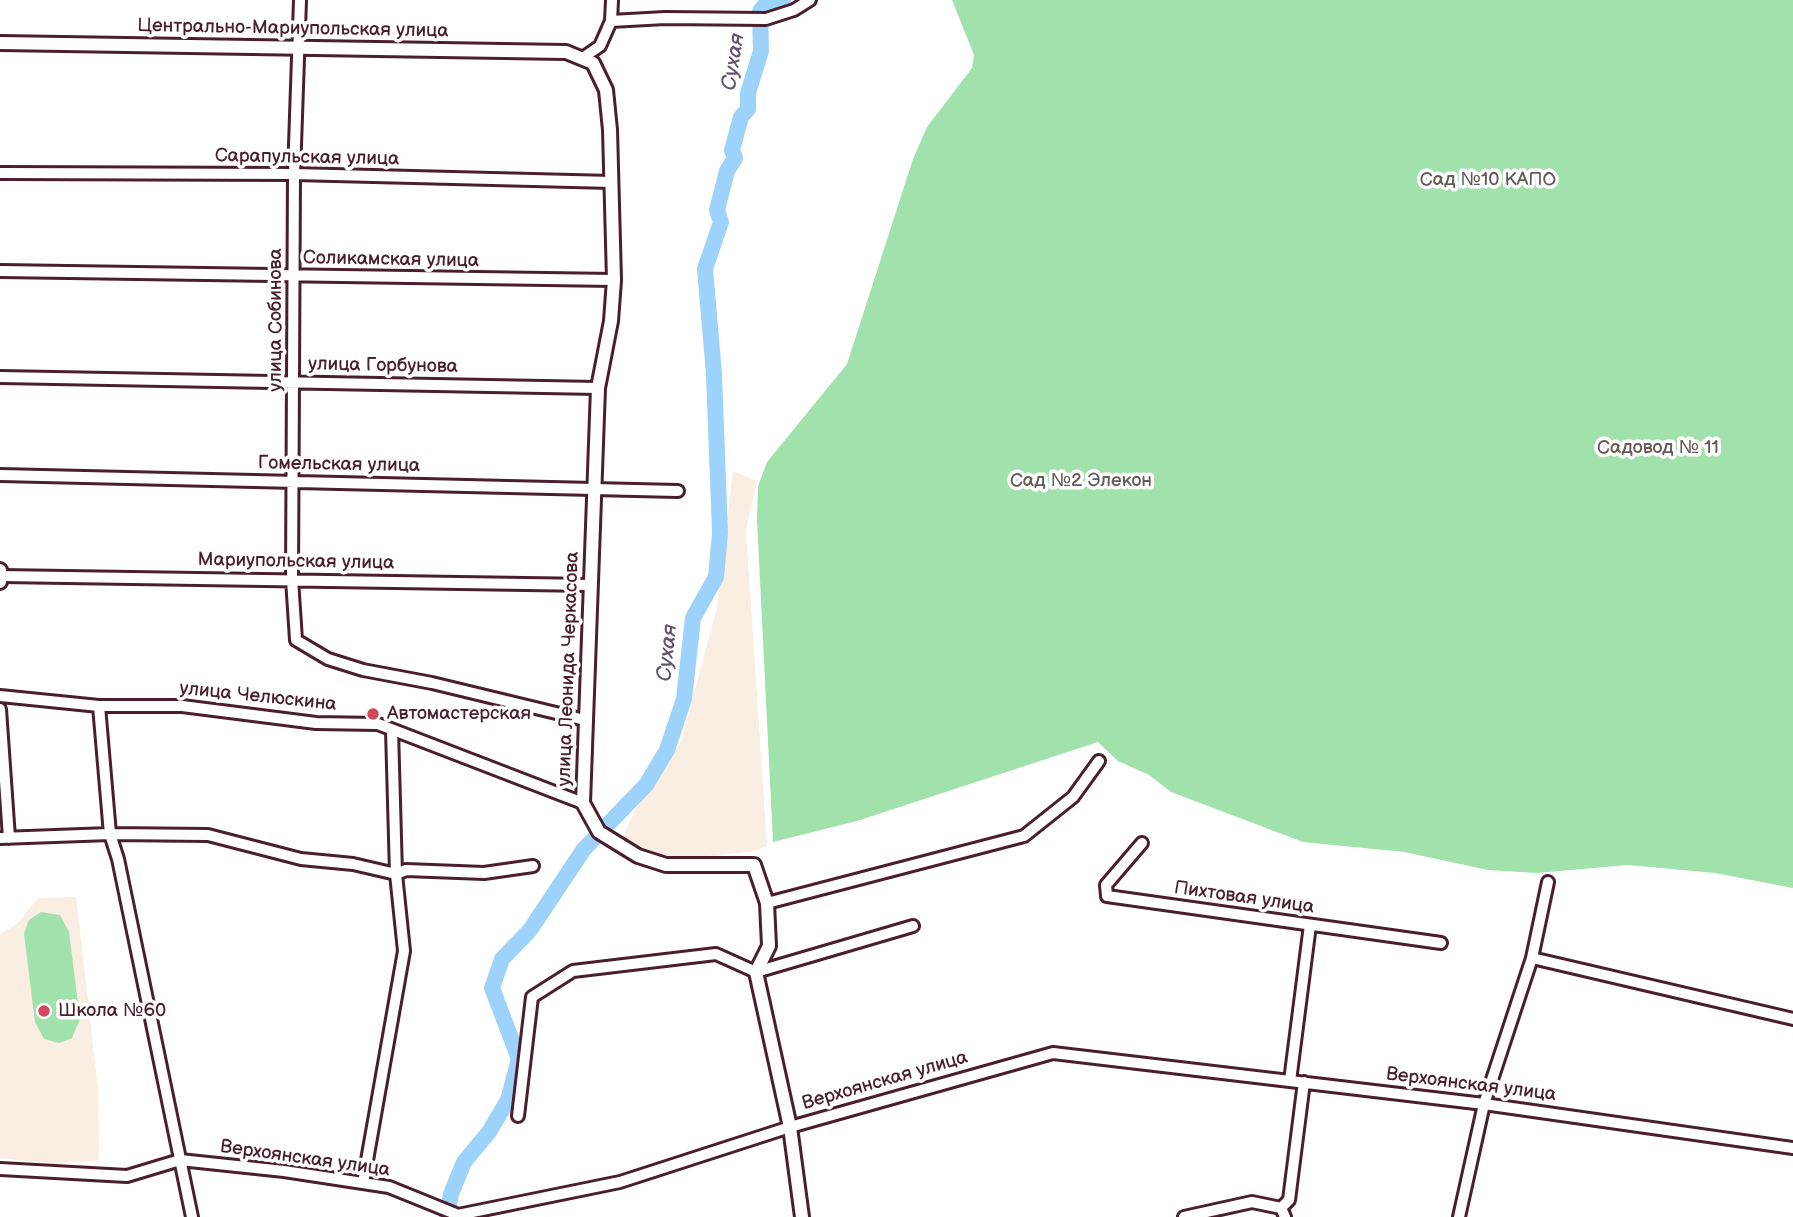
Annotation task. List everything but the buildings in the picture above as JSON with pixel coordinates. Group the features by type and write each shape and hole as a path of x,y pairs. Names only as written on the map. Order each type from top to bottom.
{"street":[{"name":"улица Собинова","path":"300,0 293,174 292,579 296,639 328,659 363,670 432,683 585,720"},
{"path":"584,57 600,46 611,21 612,0"},
{"path":"611,21 766,19 794,10 810,0"},
{"name":"Центрально-Мариупольская улица","path":"0,43 566,52 584,57"},
{"name":"улица Леонида Черкасова","path":"584,57 593,63 606,90 614,280 611,321 598,388 597,487 583,803 592,822 607,838 638,856 666,865 754,865 767,903 769,946 756,972"},
{"name":"Сарапульская улица","path":"0,173 293,174 612,183"},
{"name":"Соликамская улица","path":"0,271 614,280"},
{"name":"улица Горбунова","path":"0,377 598,388"},
{"name":"Гомельская улица","path":"0,475 678,491"},
{"path":"0,570 0,582"},
{"name":"Мариупольская улица","path":"1,576 591,585"},
{"name":"улица Челюскина","path":"0,696 99,706 182,706 316,723 378,724 583,803"},
{"path":"99,706 110,834 118,859 192,1217"},
{"path":"0,709 4,838 110,834 208,835 301,859 353,864 396,874 406,870 484,873 533,866"},
{"path":"363,1183 404,951 396,874 392,730"},
{"path":"767,903 1024,836 1073,797 1100,761"},
{"name":"Пихтовая улица","path":"1142,843 1106,886 1107,895 1441,943"},
{"path":"1459,1217 1484,1104 1532,958 1548,882"},
{"path":"1290,1081 1310,925"},
{"path":"518,1116 533,997 573,971 716,954 756,972 913,926"},
{"path":"1532,958 1793,1019"},
{"path":"756,972 790,1127 802,1217"},
{"name":"Верхоянская улица","path":"0,1169 127,1176 180,1160 389,1187 458,1215 620,1182 790,1127 1053,1053 1484,1104 1793,1148"},
{"path":"1184,1217 1252,1202 1283,1212 1289,1200 1304,1082"}],"shaded area":[{"path":"733,471 757,481 746,531 767,846 750,852 665,860 622,838 640,801 681,742 717,607"},
{"name":"Школа №60","path":"76,897 98,1088 99,1160 54,1164 0,1158 0,934 17,924 38,898"}],"green space":[{"path":"952,0 1793,0 1793,888 1715,873 1628,865 1537,873 1488,870 1404,852 1303,842 1171,792 1149,775 1118,761 1098,742 857,821 773,842 757,520 758,486 767,462 847,364 913,159 927,127 972,68 974,55"},
{"path":"41,912 60,915 69,932 80,1019 72,1038 59,1043 44,1039 35,1022 24,934 29,920"}],"waterway":[{"name":"Сухая","path":"447,1217 451,1194 464,1162 489,1132 508,1100 519,1059 492,988 502,959 530,930 584,849 646,785 667,750 684,699 693,618 716,577 720,533 714,374 705,269 721,222 717,210 727,171 735,158 732,150 741,117 748,109 748,93 761,51 760,11 765,5 783,0"}],"place":[{"name":"Автомастерская","path":"373,714"},
{"name":"Школа №60","path":"44,1011"}],"park label":[{"name":"Сад №10 КАПО","path":"1488,180"},
{"name":"Садовод № 11","path":"1658,448"},
{"name":"Сад №2 Элекон","path":"1081,481"}]}
